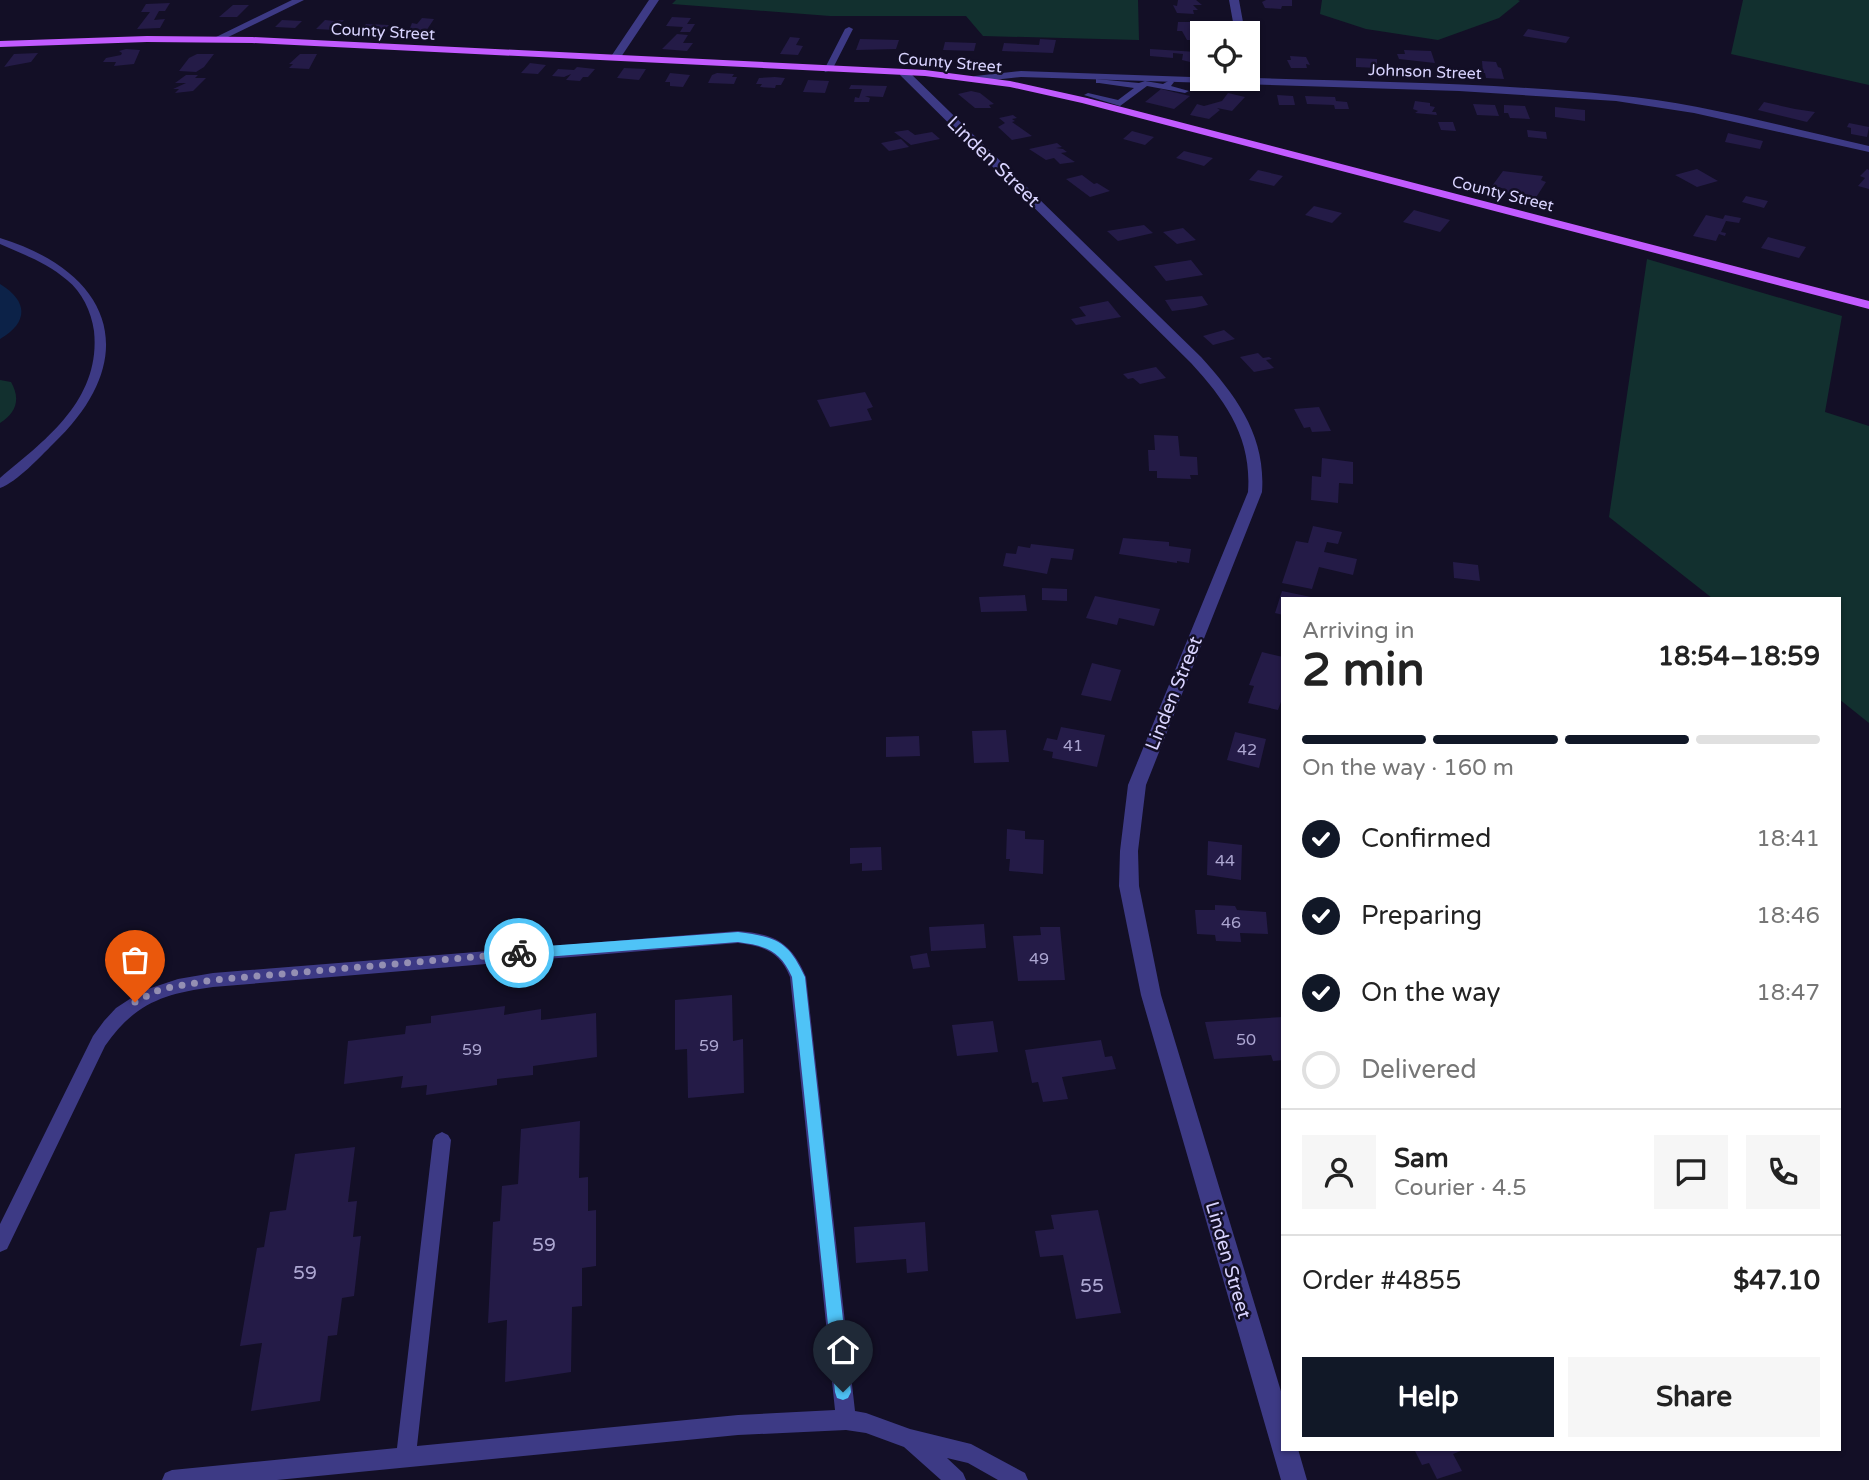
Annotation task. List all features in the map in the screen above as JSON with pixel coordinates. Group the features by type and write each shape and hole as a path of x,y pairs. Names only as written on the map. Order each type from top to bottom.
{"main road":[{"name":"County Street","path":"0,44 217,39 904,73 975,79 1086,97 1869,306"}],"street":[{"path":"217,39 299,0"},
{"path":"615,58 654,0"},
{"path":"1234,0 1238,21"},
{"name":"Linden Street","path":"904,73 1153,314 1204,369 1236,410 1254,450 1258,472 1255,492 1137,785 1130,840 1129,886 1151,995 1281,1434"},
{"name":"Johnson Street","path":"975,79 1021,74 1190,81"},
{"name":"Johnson Street","path":"1260,80 1459,88 1616,98 1694,110 1869,149"},
{"path":"1286,1451 1294,1480"}],"lane":[{"path":"828,69 849,29"},
{"path":"1141,86 1097,79 1086,97 1120,103 1145,83 1169,82 1185,91"},
{"path":"0,241 47,262 74,280 90,302 101,338 97,373 82,403 58,433 0,484"},
{"path":"0,1243 99,1041 114,1019 148,994 176,985 213,980 671,940 738,937 761,939 785,953 798,977 846,1420"},
{"path":"406,1458 443,1140"},
{"path":"172,1480 738,1425 846,1420 866,1423 910,1439 971,1454 1018,1480"},
{"path":"910,1439 956,1480"}],"green space":[{"path":"676,0 1138,0 1139,40 983,36 966,16 830,16 672,4"},
{"path":"1322,0 1520,1 1499,18 1438,40 1366,29 1320,14"},
{"path":"1743,0 1869,0 1869,85 1731,54"},
{"path":"1647,259 1842,316 1825,412 1869,426 1869,723 1841,701 1841,597 1711,597 1609,517"},
{"path":"0,380 11,382 16,400 10,415 0,423"}],"water":[{"path":"0,284 16,297 21,312 16,326 0,339"}],"building":[{"path":"1178,0 1196,0 1202,5 1193,5 1198,10 1193,10 1194,14 1177,13 1173,5 1177,6"},
{"path":"1292,0 1292,6 1282,6 1281,9 1265,8 1262,2"},
{"path":"170,3 165,11 159,11 154,20 165,19 160,28 137,29 150,12 141,12 146,4"},
{"path":"233,5 249,5 237,17 219,17"},
{"path":"672,17 691,18 687,24 695,24 690,32 680,32 683,27 666,26"},
{"path":"422,18 434,19 424,34 408,33 412,23 417,24"},
{"path":"282,20 302,21 295,28 275,27"},
{"path":"325,20 344,20 334,30 316,29"},
{"path":"1178,22 1190,22 1190,40 1187,40 1182,31 1177,31"},
{"path":"366,24 389,25 382,32 360,31"},
{"path":"1528,29 1570,37 1566,43 1523,36"},
{"path":"677,34 688,35 683,43 693,43 687,51 662,49"},
{"path":"790,37 800,38 796,45 803,46 798,55 780,54"},
{"path":"860,39 899,40 896,49 856,50"},
{"path":"1040,39 1056,40 1053,53 1002,51 1004,43 1039,45"},
{"path":"945,42 976,43 974,51 943,50"},
{"path":"1150,49 1190,52 1190,62 1182,60 1183,54 1173,53 1173,58 1150,56"},
{"path":"140,50 134,64 114,66 116,62 103,62 106,58 121,55 119,51"},
{"path":"1404,50 1431,51 1435,63 1399,59 1397,54 1405,54"},
{"path":"38,53 31,62 4,67 14,54"},
{"path":"197,54 214,54 204,67 196,72 179,71 189,58"},
{"path":"300,54 317,54 309,69 289,68 293,64 289,64"},
{"path":"1290,56 1306,57 1310,65 1306,64 1307,68 1291,68 1287,60 1291,60"},
{"path":"1356,58 1377,59 1377,68 1356,67"},
{"path":"1482,61 1496,62 1504,79 1486,78"},
{"path":"530,63 546,65 538,74 521,73"},
{"path":"577,67 595,69 580,81 566,80 571,74 564,77 552,76 558,69 574,70"},
{"path":"624,68 646,69 639,80 617,78"},
{"path":"670,73 690,75 683,87 670,86 670,82 665,82"},
{"path":"734,74 732,77 737,77 734,84 708,83 712,75"},
{"path":"186,75 206,78 193,91 175,93 179,89 173,89 186,83 175,83"},
{"path":"759,78 785,78 781,85 776,85 775,88 760,87 762,84 756,84"},
{"path":"808,80 829,81 825,93 803,92"},
{"path":"851,85 887,86 883,97 865,96 870,98 869,102 854,102 855,97 859,98 862,89 849,89"},
{"path":"1161,89 1190,96 1174,109 1145,102"},
{"path":"971,91 980,93 994,104 989,105 991,108 975,108 958,94"},
{"path":"1228,93 1245,97 1232,111 1217,108 1220,110 1209,119 1190,115 1197,104 1204,106 1222,101"},
{"path":"1277,95 1293,96 1295,105 1279,105"},
{"path":"1305,96 1335,97 1336,101 1347,102 1349,109 1335,109 1334,105 1307,104"},
{"path":"1415,101 1430,103 1430,106 1435,107 1432,112 1437,115 1415,113 1418,111 1413,109"},
{"path":"1764,102 1815,112 1807,122 1758,110"},
{"path":"1473,104 1495,105 1499,116 1477,115"},
{"path":"1504,105 1525,106 1530,119 1510,118 1508,113 1504,113"},
{"path":"1555,107 1585,110 1585,121 1555,117"},
{"path":"1013,115 1017,118 1012,119 1015,121 1012,122 1032,136 1012,140 998,127 1005,123 999,118"},
{"path":"1438,122 1453,122 1456,131 1441,130"},
{"path":"1849,123 1869,127 1867,137 1851,134 1851,128 1847,127"},
{"path":"908,130 915,135 932,132 940,139 911,145 894,132"},
{"path":"1527,130 1546,132 1547,139 1528,137"},
{"path":"1132,131 1154,137 1145,145 1123,139"},
{"path":"1728,133 1763,141 1760,149 1725,142"},
{"path":"901,139 909,147 889,151 881,143"},
{"path":"1057,143 1062,147 1056,148 1063,149 1067,152 1061,153 1075,162 1060,164 1054,158 1046,160 1029,149"},
{"path":"1184,151 1213,158 1204,166 1176,158"},
{"path":"1697,169 1718,181 1697,187 1675,175"},
{"path":"1867,169 1869,189 1858,186 1865,178 1860,176"},
{"path":"1258,170 1283,176 1274,186 1249,180"},
{"path":"1503,171 1543,176 1541,180 1546,182 1535,199 1504,192 1506,189 1492,186"},
{"path":"1082,175 1110,191 1090,197 1066,179"},
{"path":"1746,196 1768,201 1764,208 1742,202"},
{"path":"1314,206 1342,213 1332,223 1305,215"},
{"path":"1414,210 1450,220 1440,232 1403,222"},
{"path":"1706,215 1723,219 1725,215 1741,218 1739,223 1726,221 1721,232 1726,233 1725,236 1719,234 1716,241 1693,236"},
{"path":"1144,225 1153,233 1118,241 1107,231"},
{"path":"1183,228 1196,240 1177,244 1163,232"},
{"path":"1768,237 1806,247 1799,258 1761,248"},
{"path":"1191,260 1203,275 1166,281 1154,266"},
{"path":"1202,296 1208,305 1172,311 1165,300"},
{"path":"1108,301 1121,317 1076,325 1071,319 1086,316 1079,307"},
{"path":"1224,330 1235,339 1213,345 1203,336"},
{"path":"1258,353 1263,358 1272,359 1266,360 1274,368 1254,372 1240,357"},
{"path":"1156,367 1166,378 1140,384 1123,374"},
{"path":"865,392 873,407 867,409 872,420 830,427 817,400"},
{"path":"1319,407 1331,431 1312,432 1310,427 1304,428 1294,409"},
{"path":"1154,435 1178,436 1180,456 1197,457 1198,475 1190,475 1191,479 1157,478 1157,471 1149,471 1148,450 1155,450"},
{"path":"1322,458 1353,462 1353,484 1339,483 1338,503 1311,500 1312,476 1321,477"},
{"path":"1313,526 1342,532 1338,544 1327,542 1324,552 1357,559 1353,575 1319,567 1312,589 1282,583 1296,541 1308,543"},
{"path":"1123,538 1169,542 1169,546 1191,549 1189,563 1119,554"},
{"path":"1031,544 1074,549 1072,560 1051,558 1047,574 1003,566 1006,553 1016,554 1018,546 1030,548"},
{"path":"1453,562 1478,565 1480,581 1454,578"},
{"path":"1042,588 1067,589 1067,601 1042,600"},
{"path":"1282,591 1311,597 1281,597 1281,614 1275,613"},
{"path":"1025,595 1027,611 981,612 979,597"},
{"path":"1095,596 1160,609 1154,626 1119,618 1117,625 1086,618"},
{"path":"1262,652 1281,657 1281,702 1278,710 1248,703 1254,686 1249,685"},
{"path":"1092,663 1121,670 1111,701 1081,695"},
{"path":"1061,727 1105,735 1097,767 1052,758 1053,752 1043,750 1047,738 1057,740"},
{"path":"1006,730 1009,762 974,763 972,731"},
{"path":"1235,732 1266,739 1259,768 1227,760"},
{"path":"919,736 920,756 886,757 886,737"},
{"path":"1007,829 1025,831 1025,839 1044,840 1043,874 1009,871 1010,859 1006,859"},
{"path":"1208,841 1242,845 1241,880 1207,875"},
{"path":"881,847 882,870 862,871 862,863 850,864 850,848"},
{"path":"1215,905 1266,912 1268,934 1240,933 1241,942 1216,941 1215,935 1197,934 1195,910 1215,910"},
{"path":"984,924 986,948 931,951 929,927"},
{"path":"1040,927 1060,927 1065,980 1018,981 1013,936 1041,935"},
{"path":"927,953 930,967 913,969 910,956"},
{"path":"732,995 733,1041 743,1039 744,1093 688,1098 687,1049 675,1050 675,1000"},
{"path":"505,1006 504,1015 541,1009 541,1020 596,1013 597,1057 533,1066 533,1075 497,1079 497,1085 426,1095 427,1085 401,1088 403,1076 344,1084 348,1041 405,1034 406,1026 431,1023 431,1016"},
{"path":"1281,1017 1281,1060 1273,1061 1271,1055 1214,1059 1205,1022"},
{"path":"993,1021 998,1052 957,1056 952,1025"},
{"path":"1101,1040 1105,1057 1112,1056 1116,1069 1062,1077 1068,1099 1043,1102 1038,1082 1032,1083 1025,1050"},
{"path":"580,1121 579,1178 588,1177 588,1211 596,1210 596,1266 582,1268 582,1306 572,1307 571,1372 505,1382 507,1320 488,1323 493,1222 500,1221 502,1186 518,1184 521,1129"},
{"path":"355,1147 348,1202 357,1201 353,1237 361,1236 354,1296 342,1298 337,1335 328,1336 320,1401 251,1411 262,1343 240,1346 257,1248 264,1247 270,1212 286,1210 295,1154"},
{"path":"1098,1210 1121,1313 1076,1319 1063,1255 1040,1257 1035,1231 1054,1229 1051,1215"},
{"path":"925,1222 928,1271 907,1273 906,1259 856,1263 854,1227"},
{"path":"1415,1451 1461,1451 1453,1454 1462,1471 1437,1479 1429,1463 1422,1465"}],"way so far":[{"path":"135,1002 161,989 213,980 519,953"}],"route":[{"path":"519,953 738,937 770,942 785,953 796,968 798,977 843,1392"}]}
